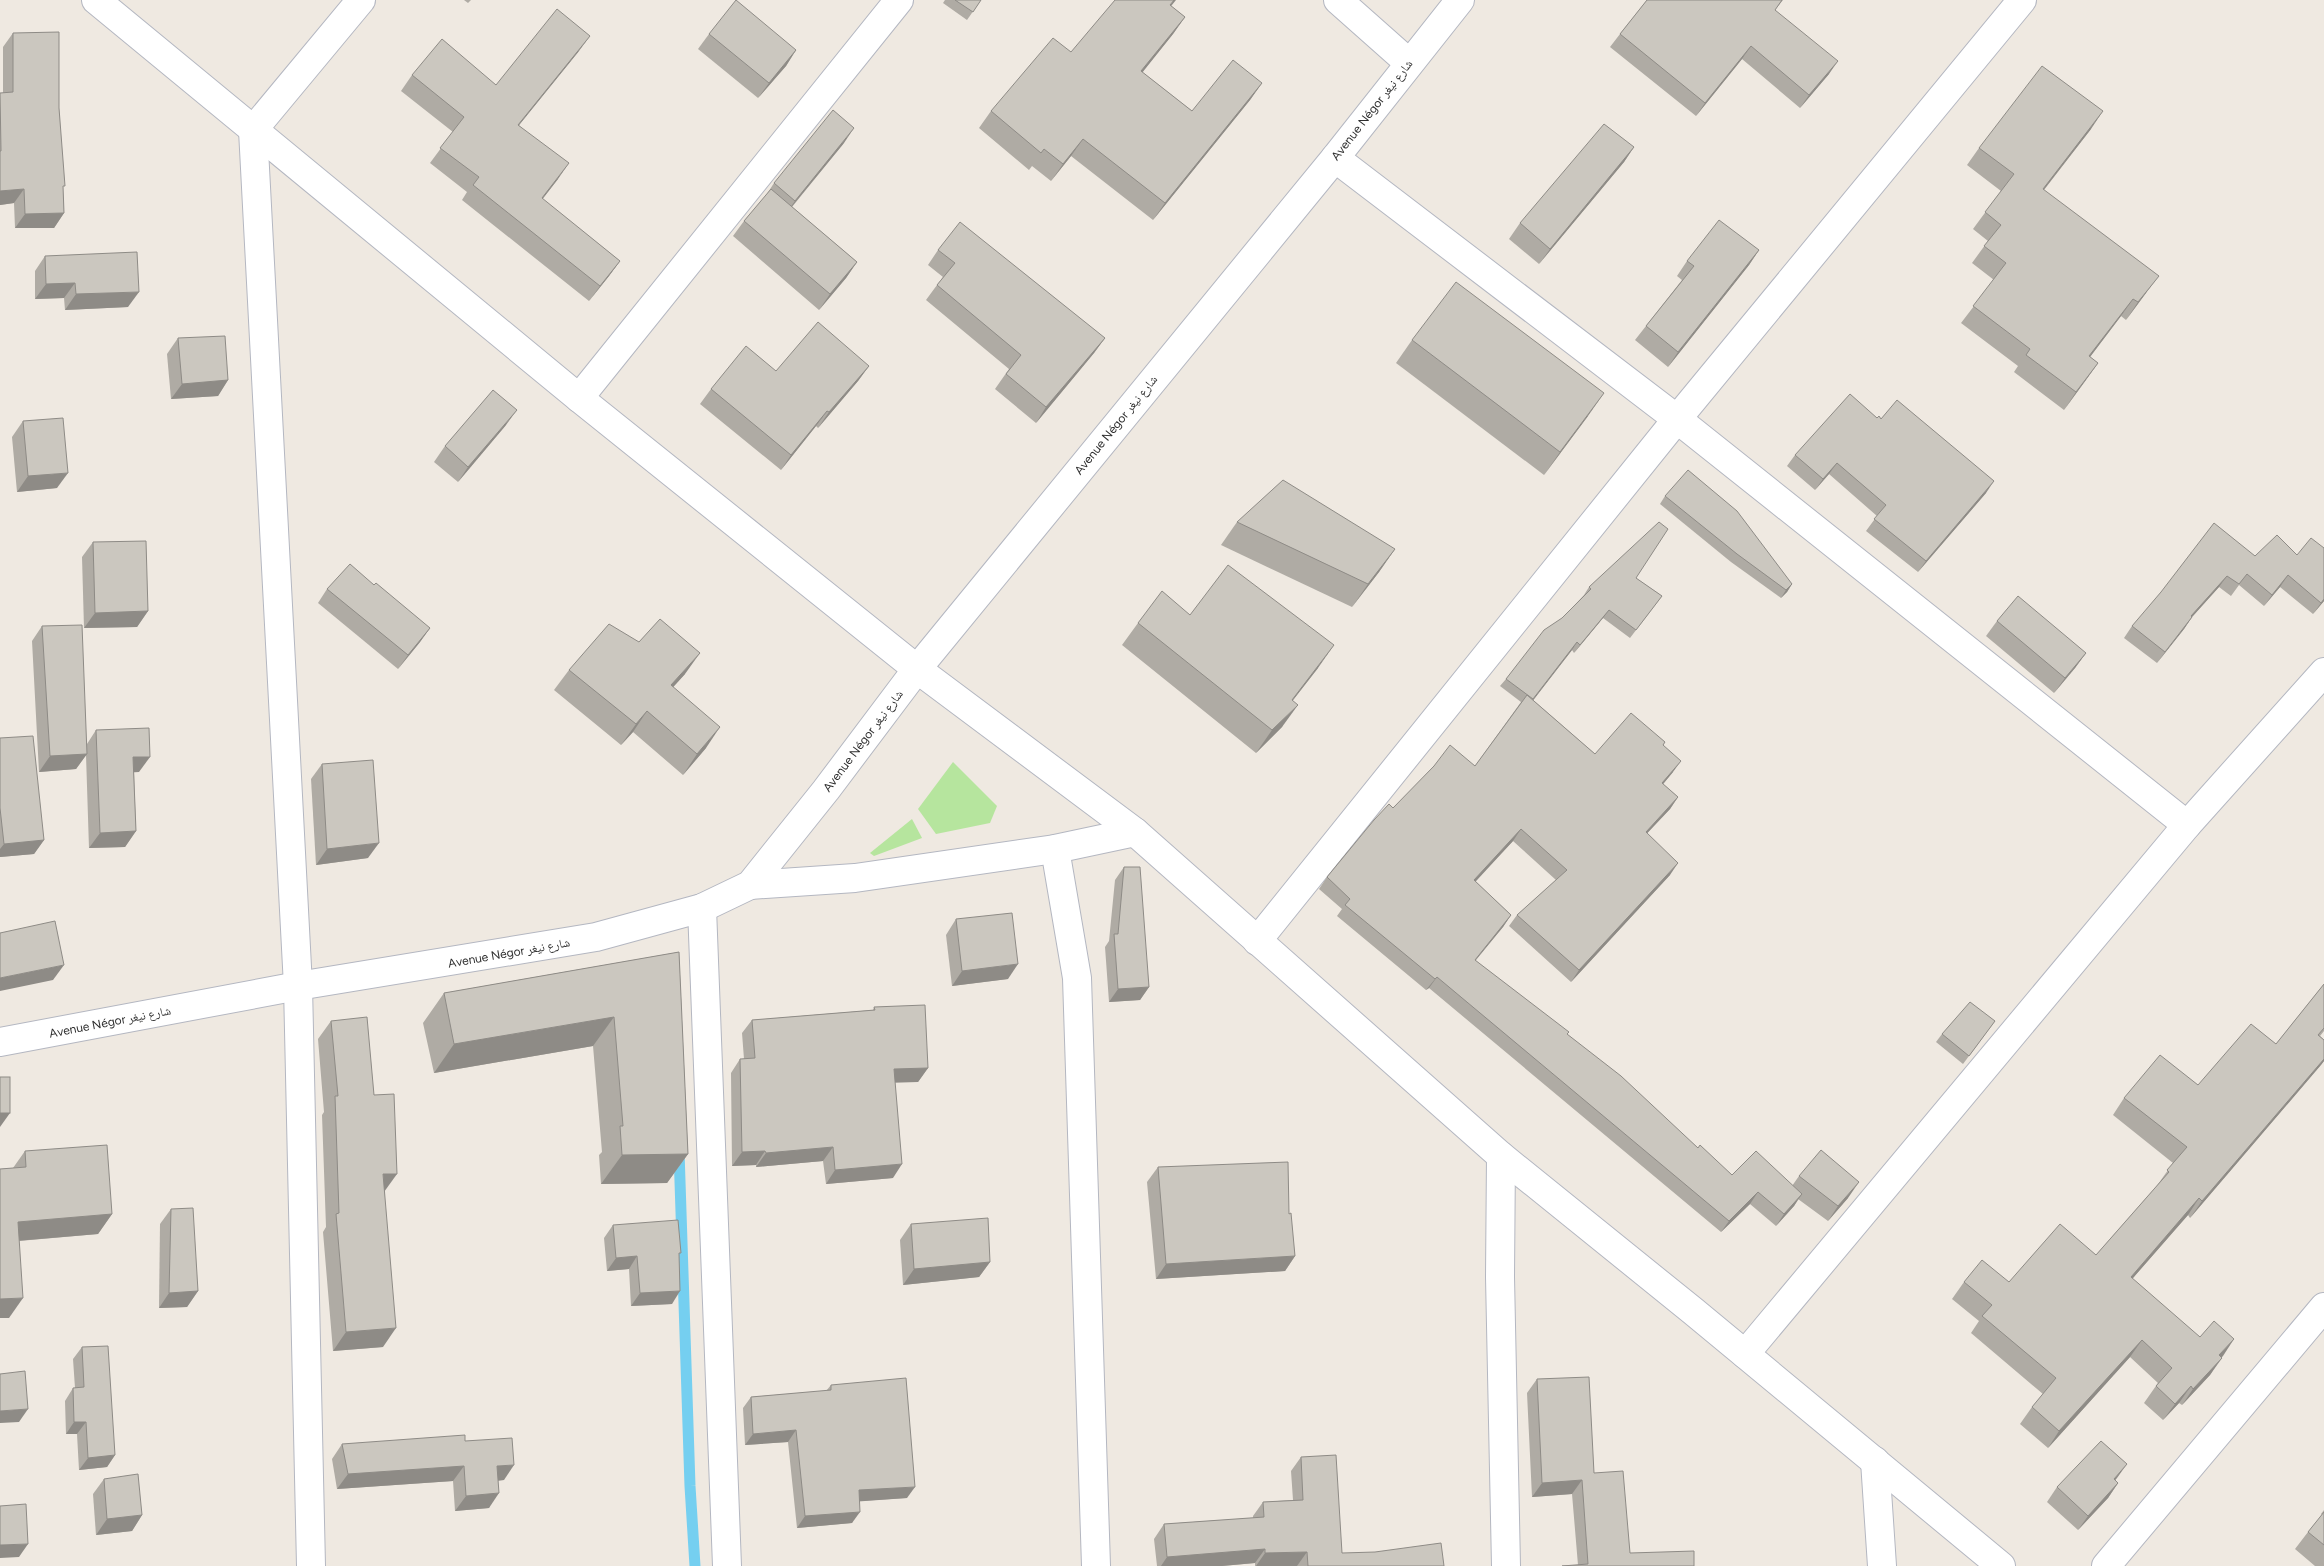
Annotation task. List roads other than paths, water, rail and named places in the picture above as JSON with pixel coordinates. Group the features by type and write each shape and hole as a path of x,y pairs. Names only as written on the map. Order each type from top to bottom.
{"street":[{"path":"96,0 580,398 916,669 1135,832 1501,1156 1745,1354 2001,1566"},
{"path":"311,1566 298,986 253,130 361,0"},
{"path":"580,398 899,0"},
{"path":"1338,0 1409,63"},
{"name":"Avenue Négor شارع نيغر","path":"0,1042 298,986 596,937 702,908 750,885 826,790 916,669 1334,158 1460,0"},
{"path":"1257,941 1677,419 2022,0"},
{"path":"1334,158 1677,419 2187,825"},
{"path":"1745,1354 2187,825 2315,701 2324,672"},
{"path":"750,885 855,878 1055,849 1135,832"},
{"path":"1055,849 1077,978 1096,1566"},
{"path":"702,908 727,1566"},
{"path":"1501,1156 1500,1277 1506,1566"},
{"path":"2106,1566 2324,1307"},
{"path":"1875,1461 1882,1566"}],"waterway":[{"path":"679,1151 690,1486 695,1566"}]}
